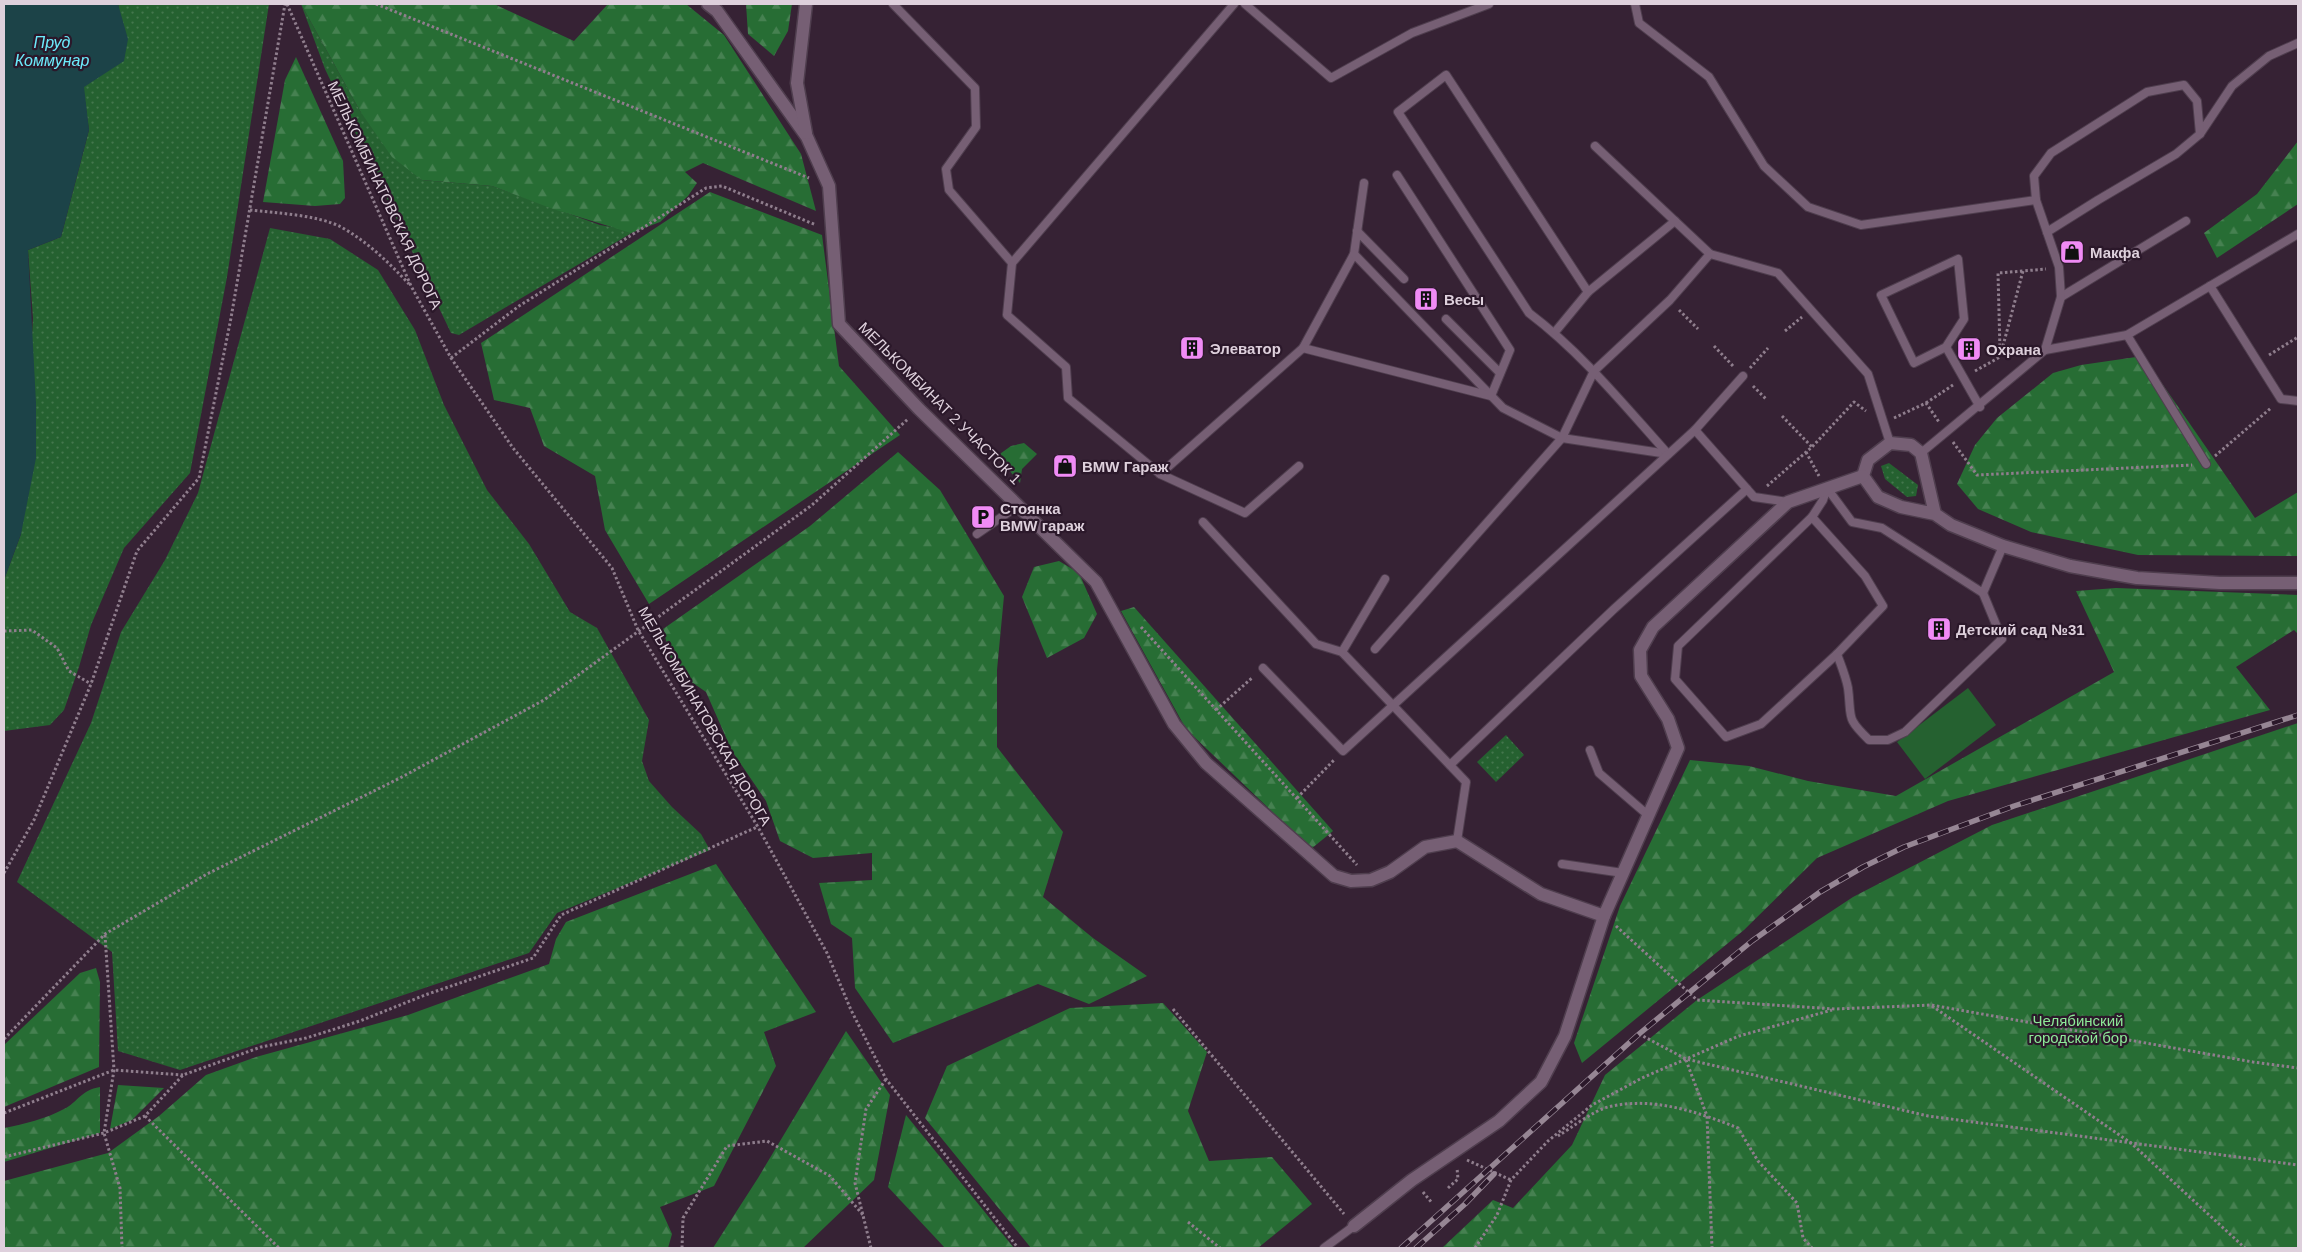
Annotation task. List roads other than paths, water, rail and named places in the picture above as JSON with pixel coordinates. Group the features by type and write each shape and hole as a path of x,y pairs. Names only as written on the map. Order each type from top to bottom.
{"street":[{"path":"708,4 717,11 807,137"},
{"path":"806,4 797,83 807,137"},
{"name":"МЕЛЬКОМБИНАТ 2 УЧАСТОК 1","path":"807,137 829,186 839,324 919,409 1096,582 1174,724 1206,763 1334,876 1351,880 1371,880 1390,872 1425,847 1457,841"},
{"path":"1863,476 1868,460 1890,443 1910,444 1921,453 1935,514"},
{"path":"1354,1226 1412,1180 1499,1121 1541,1082 1565,1036 1604,916 1678,748 1668,719 1641,676 1640,650 1653,627 1788,502 1863,476"},
{"path":"1863,476 1878,497 1901,507 1935,514 1951,524 2003,546 2070,566 2137,578 2220,583 2298,583"},
{"path":"1457,841 1541,894 1604,916"}],"lane":[{"path":"893,4 975,88 976,127 946,169 949,190 1012,263"},
{"path":"1234,4 1012,263 1007,315 1066,367 1068,398 1160,474 1245,513 1299,466"},
{"path":"1245,4 1331,78 1412,33 1489,4"},
{"path":"1635,4 1638,23 1709,77 1764,166 1808,207 1861,225 2036,200"},
{"path":"2047,232 2176,154 2200,134 2232,86 2269,56 2298,44"},
{"path":"1588,292 1446,75 1398,112 1529,313 1555,332 1594,371 1668,454"},
{"path":"2045,350 2061,297 2059,267 2036,200 2034,176 2051,153 2147,92 2184,86 2197,101 2200,134"},
{"path":"1595,146 1710,254 1778,273 1868,374 1890,443"},
{"path":"1397,175 1510,350 1491,396"},
{"path":"1160,474 1303,348 1354,254 1364,183"},
{"path":"1555,332 1588,292 1675,221"},
{"path":"2061,297 2186,221"},
{"path":"1357,231 1404,279"},
{"path":"1921,453 1946,431 1980,407 2045,350 2127,335 2298,234"},
{"path":"1354,254 1502,408 1562,438 1668,454"},
{"path":"1375,649 1562,438 1594,371 1670,300 1710,254"},
{"path":"1958,259 1964,319 1946,347 1914,362 1881,295 1958,259"},
{"path":"2210,286 2281,399 2298,402"},
{"path":"1446,319 1500,373"},
{"path":"2127,335 2206,464"},
{"path":"1946,347 1980,407"},
{"path":"1303,348 1491,396"},
{"path":"1263,668 1343,751 1695,430 1743,376"},
{"path":"1695,430 1754,497 1788,502"},
{"path":"1812,517 1865,576 1884,606 1838,654 1760,724 1726,737 1675,679 1678,646 1812,517 1823,500 1827,488"},
{"path":"1827,488 1852,522 1882,528 1983,593 2002,639 1905,732 1888,740 1869,740 1856,727 1849,714 1848,688 1838,654"},
{"path":"1450,765 1614,609 1747,489"},
{"path":"977,534 1019,505"},
{"path":"1204,522 1316,644 1342,652 1466,782 1457,841"},
{"path":"1983,593 2003,546"},
{"path":"1342,652 1385,579"},
{"path":"1590,750 1598,774 1648,816"},
{"path":"1562,864 1623,873"},
{"path":"1324,1248 1354,1226"}],"water":[{"name":"Пруд Коммунар","path":"4,4 118,4 128,39 124,61 84,87 89,130 61,237 28,250 36,403 36,458 21,534 4,580"}],"railway":[{"path":"1401,1248 1639,1034 1752,941 1820,892 1863,867 1904,847 2014,806 2298,715"},
{"path":"1416,1248 1465,1204 1494,1174"}],"place":[{"name":"Макфа","path":"2072,252"},
{"name":"Весы","path":"1426,299"},
{"name":"Элеватор","path":"1192,348"},
{"name":"Охрана","path":"1969,349"},
{"name":"BMW Гараж","path":"1065,466"},
{"name":"Стоянка BMW гараж","path":"983,517"},
{"name":"Детский сад №31","path":"1939,629"}],"park label":[{"name":"Челябинский городской бор","path":"2078,1028"}]}
